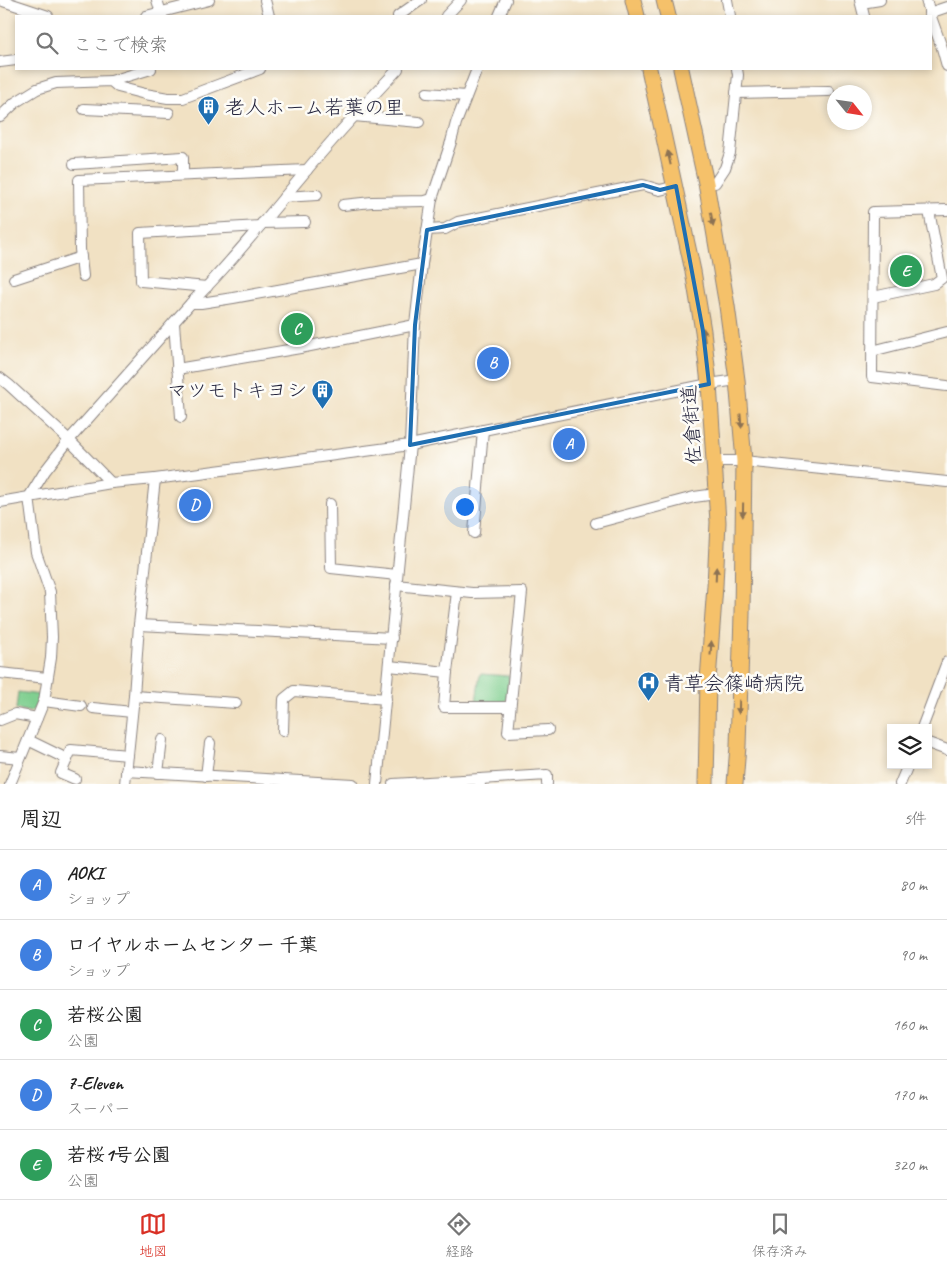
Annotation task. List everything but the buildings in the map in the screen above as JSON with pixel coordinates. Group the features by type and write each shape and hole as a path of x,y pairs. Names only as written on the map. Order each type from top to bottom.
{"highway":[{"path":"633,0 637,15"},
{"path":"664,0 668,15"},
{"name":"佐倉街道","path":"649,70 676,186 704,330 718,522 708,680 706,784"},
{"path":"681,70 706,182 727,306 737,380 744,461 738,746 735,784"}],"street":[{"path":"0,0 28,4 46,15"},
{"path":"157,0 161,14 209,0"},
{"path":"265,0 269,15"},
{"path":"399,15 421,0"},
{"path":"447,15 461,0"},
{"path":"499,15 506,0"},
{"path":"727,0 730,15"},
{"path":"864,15 861,2 880,0"},
{"path":"926,0 930,15 947,7"},
{"path":"934,38 945,47 947,66"},
{"path":"0,62 15,60"},
{"path":"0,117 16,102 38,89 56,83 110,82 148,70"},
{"path":"110,82 118,87 145,94 168,98 183,98 257,70"},
{"path":"10,784 44,701 51,658 50,592 36,552 29,497 45,471 69,440 207,287 354,116 397,70"},
{"path":"377,784 410,445 415,325 422,264 432,199 456,123 477,70"},
{"path":"706,182 715,183 725,168 730,153 737,70"},
{"path":"736,93 827,91"},
{"path":"427,93 466,96"},
{"path":"84,109 169,113"},
{"path":"354,116 418,122"},
{"path":"74,164 183,158 183,176"},
{"path":"83,276 79,180 307,170"},
{"path":"427,230 445,228 458,222 643,185 660,190 676,186"},
{"path":"284,197 317,195"},
{"path":"343,205 432,199"},
{"path":"947,210 873,212 872,351 872,377 947,386"},
{"path":"873,297 934,284 942,278 929,211"},
{"path":"207,287 141,281 140,233 305,222"},
{"path":"14,278 81,257"},
{"path":"191,303 233,298 422,264"},
{"path":"174,323 181,417"},
{"path":"177,370 415,325"},
{"path":"872,351 947,332"},
{"path":"0,378 69,440 111,483"},
{"path":"0,502 111,483 410,445 708,384 737,380"},
{"path":"474,533 483,430"},
{"path":"714,462 744,461 947,482"},
{"path":"124,784 155,478"},
{"path":"596,522 694,497 716,494"},
{"path":"330,504 331,568 457,592 522,592 508,732 548,730"},
{"path":"457,592 444,708 510,706"},
{"path":"139,625 392,638"},
{"path":"924,724 947,662"},
{"path":"389,666 447,672"},
{"path":"0,673 47,678"},
{"path":"283,732 284,700 294,691 386,698"},
{"path":"134,696 236,703"},
{"path":"44,701 81,706"},
{"path":"93,708 132,712"},
{"path":"0,720 15,714 37,718"},
{"path":"28,740 67,759"},
{"path":"158,773 162,740"},
{"path":"206,776 210,743"},
{"path":"932,744 947,750"},
{"path":"75,779 62,773 71,750 128,755"},
{"path":"0,756 20,758"},
{"path":"900,784 906,769"},
{"path":"126,771 206,776 221,780 353,784"},
{"path":"393,784 480,781 547,775 546,784"}],"highlighted area":[{"path":"643,185 660,190 676,186 703,331 709,384 410,445 415,325 427,230"}],"green space":[{"path":"914,261 919,280 896,286 894,262"},
{"path":"303,315 307,340 292,343 287,318"},
{"path":"480,674 509,676 507,699 503,703 476,702"},
{"path":"18,692 40,695 34,709 30,712 16,709"}],"place":[{"name":"老人ホーム若葉の里","path":"209,126"},
{"name":"若桜1号公園","path":"906,271"},
{"name":"若桜公園","path":"297,329"},
{"name":"ロイヤルホームセンター 千葉","path":"493,363"},
{"name":"マツモトキヨシ","path":"323,409"},
{"name":"AOKI","path":"569,444"},
{"name":"7-Eleven","path":"195,505"},
{"name":"青草会篠崎病院","path":"648,702"}]}
